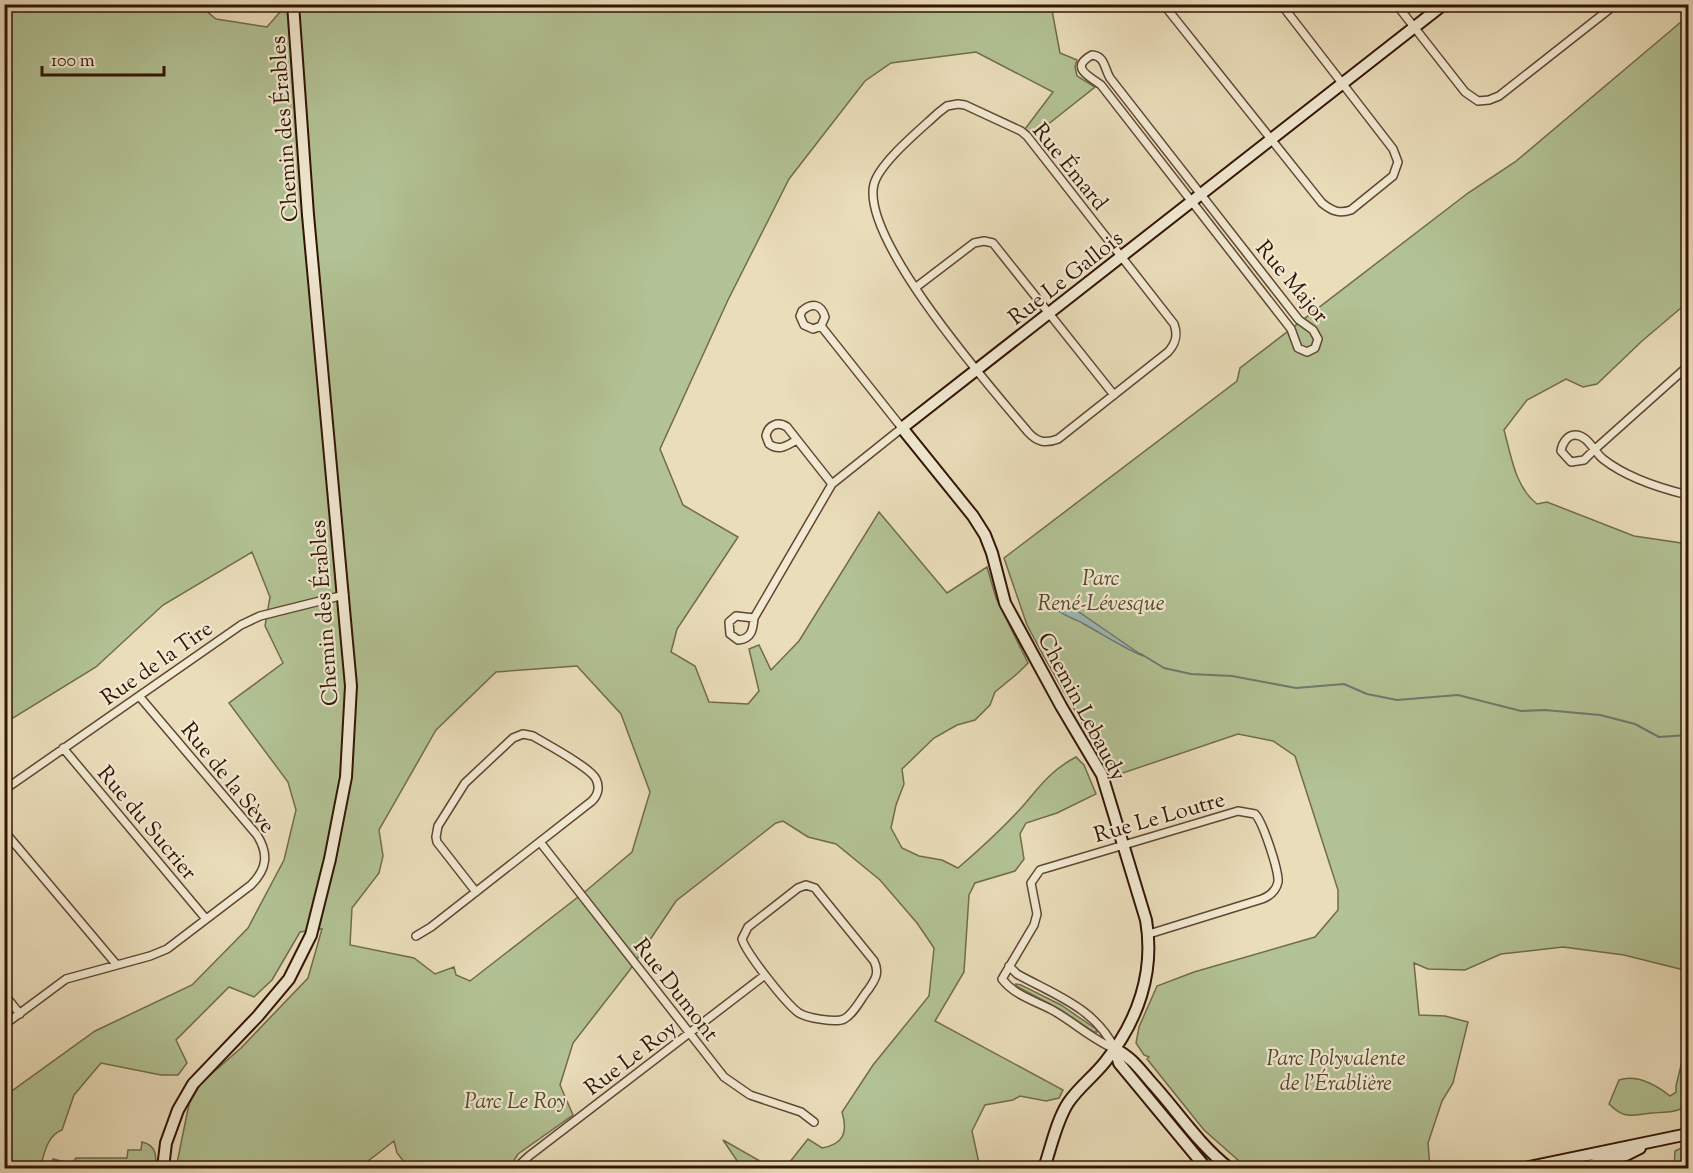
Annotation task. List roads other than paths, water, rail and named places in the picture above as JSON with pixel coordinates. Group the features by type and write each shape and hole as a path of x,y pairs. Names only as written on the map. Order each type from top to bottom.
{"street":[{"name":"Chemin des Érables","path":"163,1168 166,1143 178,1110 193,1084 258,1016 289,979 311,934 330,858 346,777 351,686 322,379 293,4"},
{"path":"1167,4 1168,10 1322,204 1337,212 1351,210 1393,176 1398,162 1393,149 1281,4"},
{"path":"1396,4 1465,92 1478,100 1489,100 1510,88 1616,4"},
{"name":"Rue Le Gallois","path":"754,618 832,484 1444,4"},
{"name":"Rue Major","path":"1196,199 1110,78 1102,59 1095,55 1086,58 1082,65 1083,73 1101,85 1196,199 1299,320 1316,334 1318,339 1315,348 1307,352 1298,348 1291,329 1196,199"},
{"name":"Rue Émard","path":"965,105 1021,131 1174,324 1177,336 1173,347 1168,352 1058,439 1045,442 1033,437 977,370 915,288 885,234 874,201 874,185 881,169 938,112 947,106 965,105"},
{"path":"915,288 968,247 984,241 993,243 1114,395"},
{"name":"Chemin Lebaudy","path":"821,326 973,516 984,535 992,553 1005,603 1061,706 1102,775 1149,934 1149,964 1144,990 1135,1014 1115,1049 1068,1103 1044,1168"},
{"path":"1689,366 1594,450 1584,460 1574,463 1566,458 1562,451 1568,438 1576,435 1587,440 1594,450 1601,457 1626,473 1689,495"},
{"path":"797,440 777,449 769,444 766,436 770,428 778,424 787,427 832,484"},
{"name":"Rue de la Tire","path":"4,790 241,625 260,616 344,595"},
{"name":"Rue de la Sève","path":"4,1026 66,979 160,952 174,944 258,878 266,864 265,850 257,835 139,696"},
{"path":"416,936 431,927 476,892 540,842 596,797 597,779 588,770 533,736 523,734 513,738 465,783 436,831 440,847 476,892"},
{"name":"Rue du Sucrier","path":"63,748 206,919"},
{"name":"Rue Le Loutre","path":"1115,1049 1102,1044 1053,1011 1008,988 1002,979 1036,920 1031,883 1036,873 1046,867 1238,811 1255,814 1260,822 1277,874 1277,884 1272,894 1149,934"},
{"path":"4,831 116,964"},
{"name":"Rue Dumont","path":"540,842 724,1077 741,1090 801,1112 814,1122"},
{"path":"806,885 818,891 874,961 877,969 875,980 848,1016 834,1021 800,1014 765,975 745,947 743,935 748,927 798,888 806,885"},
{"path":"1009,966 1017,974 1080,1007 1108,1034 1119,1064 1206,1168"},
{"name":"Rue Le Roy","path":"516,1168 765,975"},
{"path":"4,994 20,1014"},
{"path":"1115,1049 1127,1055 1205,1146 1228,1168"},
{"path":"1525,1168 1689,1134"},
{"path":"1580,1168 1593,1167 1651,1143"},
{"path":"1593,1153 1593,1167"}],"water":[{"path":"1063,605 1073,608 1143,656 1062,613 1058,607"}],"waterway":[{"path":"1141,654 1164,668 1191,674 1232,676 1296,688 1344,684 1367,694 1397,700 1458,695 1521,711 1545,710 1600,715 1635,724 1659,737 1688,735"}],"park label":[{"name":"Parc René-Lévesque","path":"1101,590"},
{"name":"Parc Polyvalente de l'Érablière","path":"1336,1070"},
{"name":"Parc Le Roy","path":"515,1100"}]}
